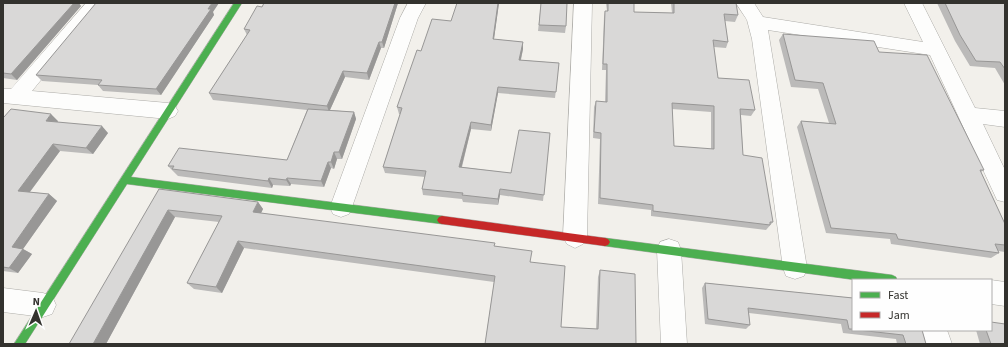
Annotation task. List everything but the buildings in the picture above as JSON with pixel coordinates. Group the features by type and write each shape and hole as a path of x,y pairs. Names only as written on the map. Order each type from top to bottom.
{"street":[{"path":"10,96 95,3"},
{"path":"19,344 238,3"},
{"path":"341,207 404,32 417,3"},
{"path":"575,237 583,3"},
{"path":"745,3 752,10 763,52 795,268"},
{"path":"913,3 969,115 1005,193"},
{"path":"756,22 937,50"},
{"path":"10,96 168,111"},
{"path":"969,115 1005,119"},
{"path":"124,180 575,237 884,279"},
{"path":"669,250 674,344"},
{"path":"992,292 1005,294"},
{"path":"3,300 43,305"},
{"path":"934,331 939,344"}],"traffic: fast":[{"path":"19,344 238,3"},
{"path":"124,180 442,220"},
{"path":"605,242 884,279"}],"traffic: jam":[{"path":"442,220 605,242"}]}
